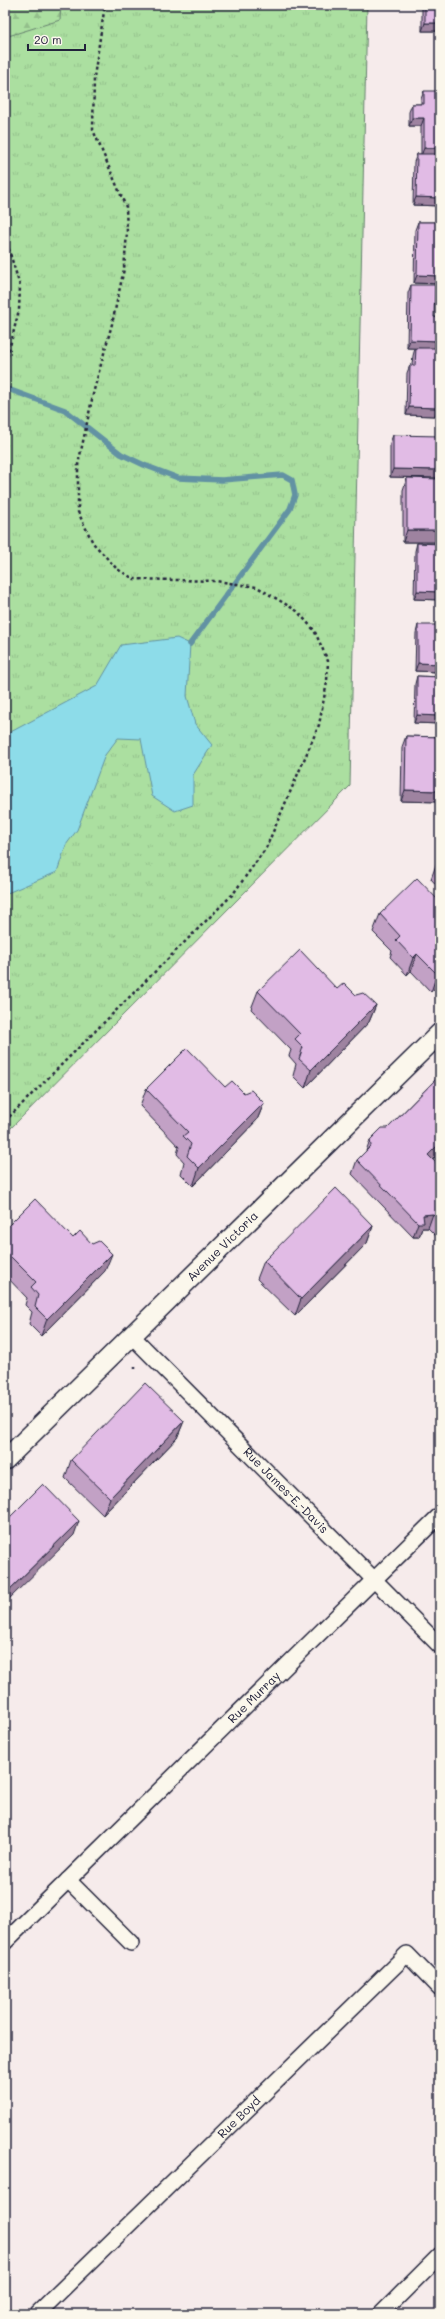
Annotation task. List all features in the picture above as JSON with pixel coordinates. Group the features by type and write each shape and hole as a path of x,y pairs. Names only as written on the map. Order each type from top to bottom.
{"street":[{"name":"Avenue Victoria","path":"5,1460 440,1033"},
{"name":"Rue James-E.-Davis","path":"132,1336 440,1646"},
{"name":"Rue Murray","path":"5,1942 440,1515"},
{"path":"68,1880 131,1943"},
{"name":"Rue Boyd","path":"37,2314 407,1954 440,1988"},
{"path":"381,2314 440,2255"}],"path":[{"path":"5,1121 233,894 266,848 319,725 327,682 328,661 314,630 297,611 257,587 216,581 134,579 117,569 93,543 78,512 78,465 124,269 127,233 126,207 93,130 94,77 104,5"},
{"path":"5,237 20,286 19,310 5,366"}],"green space":[{"path":"5,5 367,5 350,786 5,1134"},
{"path":"5,5 61,5 60,20 5,37"}],"water":[{"path":"177,638 190,644 187,696 195,724 212,745 193,775 193,805 175,811 152,796 141,739 118,738 105,755 77,830 66,845 57,872 5,894 5,735 97,686 121,645"}],"building":[{"path":"425,5 440,5 440,23 425,23"},
{"path":"424,91 440,91 440,148 424,148 424,118 412,118 412,104 424,104"},
{"path":"417,154 440,154 440,198 416,197"},
{"path":"418,222 440,222 440,276 417,275"},
{"path":"411,285 435,285 434,317 440,318 440,341 410,340"},
{"path":"416,348 440,348 438,408 409,407 410,365 415,365"},
{"path":"393,435 440,436 440,470 393,469"},
{"path":"407,478 440,479 440,530 407,530"},
{"path":"417,543 440,544 440,592 417,591"},
{"path":"418,625 440,625 440,664 418,663"},
{"path":"417,676 440,677 440,716 417,715"},
{"path":"406,736 440,737 440,791 405,790"},
{"path":"417,878 440,902 440,972 437,974 417,954 413,958 396,940 400,936 380,914"},
{"path":"300,950 337,989 344,983 356,995 363,993 376,1005 311,1070 299,1059 303,1047 295,1039 300,1034 258,991"},
{"path":"187,1048 225,1087 232,1081 244,1093 251,1090 264,1103 199,1168 187,1156 191,1144 183,1136 188,1132 146,1089"},
{"path":"440,1075 440,1143 428,1155 440,1167 440,1221 433,1214 423,1215 424,1223 418,1223 357,1160 371,1146 370,1140 382,1128 388,1128"},
{"path":"336,1188 373,1226 301,1299 264,1261"},
{"path":"35,1199 73,1238 80,1231 92,1244 99,1241 112,1254 47,1319 35,1307 38,1295 31,1287 36,1282 5,1251 5,1229"},
{"path":"145,1383 184,1421 110,1498 71,1460"},
{"path":"43,1484 79,1521 5,1594 5,1522"}],"waterway":[{"path":"5,388 65,410 121,454 144,465 178,478 222,480 283,475 292,480 295,495 290,509 190,644"}]}
